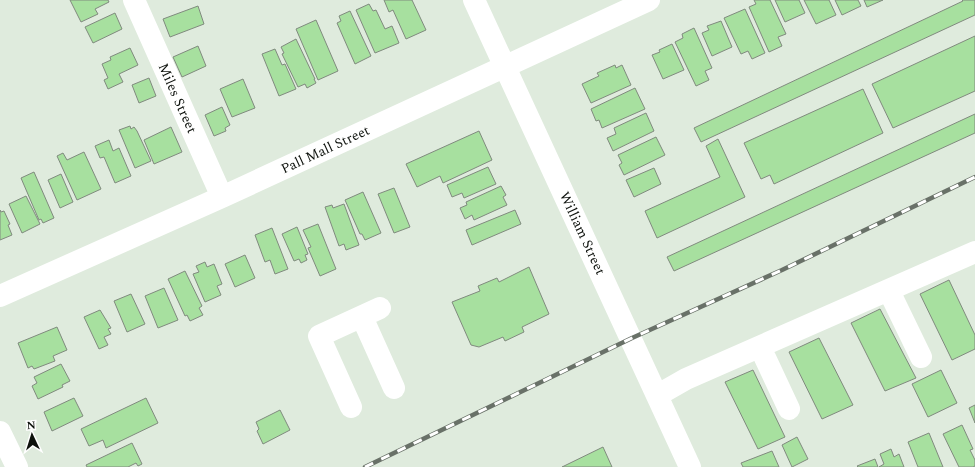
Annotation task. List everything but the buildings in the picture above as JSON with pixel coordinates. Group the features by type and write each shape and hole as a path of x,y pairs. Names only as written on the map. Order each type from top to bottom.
{"street":[{"name":"Miles Street","path":"134,0 222,197"},
{"name":"William Street","path":"474,0 690,467"},
{"name":"Pall Mall Street","path":"0,296 222,197 649,0"},
{"path":"658,395 686,379 975,252"},
{"path":"889,291 921,358"},
{"path":"351,407 319,336 371,312 394,388"},
{"path":"760,347 789,409"},
{"path":"0,432 17,467"}],"railway":[{"path":"365,467 632,338 782,270 975,177"}]}
